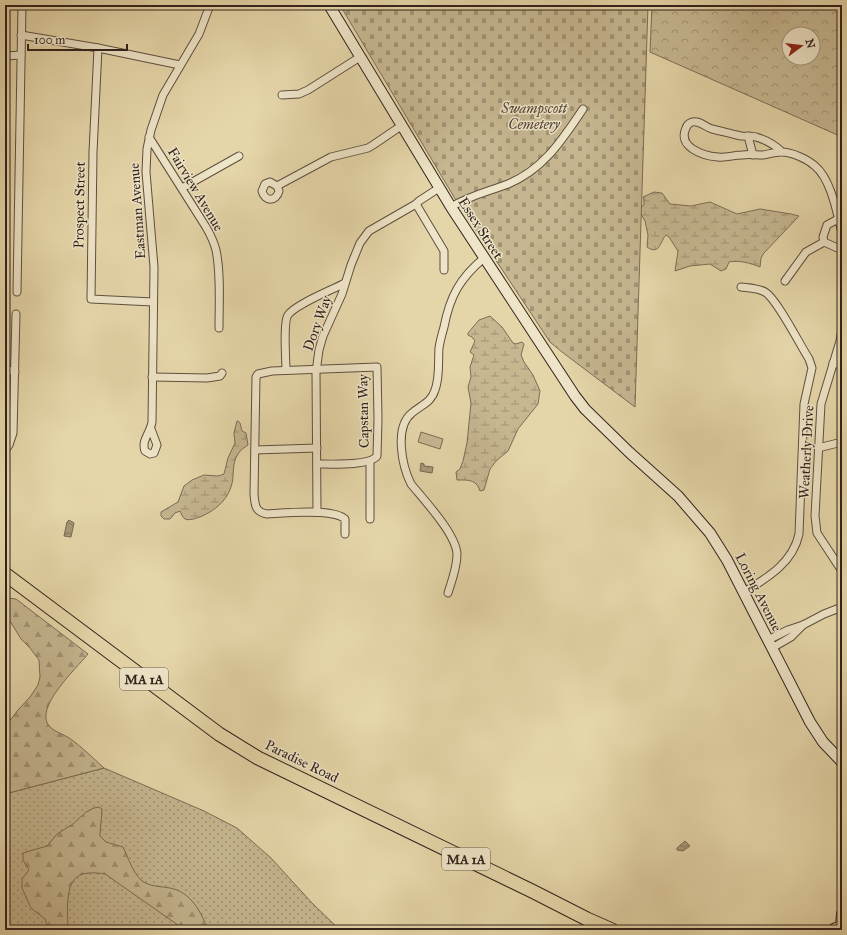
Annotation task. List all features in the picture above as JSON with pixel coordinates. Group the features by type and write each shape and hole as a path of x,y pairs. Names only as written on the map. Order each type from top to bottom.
{"highway":[{"name":"Paradise Road","path":"5,574 219,734 258,758 612,930"}],"main road":[{"name":"Essex Street","path":"329,5 439,188 584,410 629,452"},
{"name":"Loring Avenue","path":"629,452 678,496 705,526 727,560 810,722 831,751 842,762"},
{"path":"831,751 842,767"},
{"path":"839,929 842,914"}],"street":[{"path":"17,292 22,5"},
{"name":"Eastman Avenue","path":"150,429 153,302 152,241 146,172 147,149 149,137 163,95 199,34 210,5"},
{"path":"21,35 98,48 180,65"},
{"name":"Prospect Street","path":"98,48 93,152 91,299 153,302"},
{"path":"5,56 21,55"},
{"path":"282,95 299,94 308,90 360,57"},
{"path":"451,207 474,195 509,183 534,169 546,159 557,146 583,109"},
{"path":"782,152 776,146 756,137 711,129 697,122 691,122 687,125 683,138 686,143 697,152 712,156 728,157 742,154 782,152 804,159 819,169 830,190 842,233"},
{"path":"277,186 330,157 368,148 402,126"},
{"path":"748,136 753,154"},
{"name":"Fairview Avenue","path":"149,137 206,227 216,248 218,267 219,328"},
{"path":"182,188 239,156"},
{"name":"Dory Way","path":"317,512 316,370 323,336 364,236 369,231 416,204 439,188"},
{"path":"416,204 444,251 444,270"},
{"path":"824,242 823,237 827,225 838,218"},
{"path":"824,242 842,250"},
{"path":"785,281 806,252 824,242"},
{"path":"448,593 456,567 456,548 445,528 408,478 404,459 402,431 407,418 412,412 428,403 434,394 437,382 439,348 449,305 461,282 470,270 484,258"},
{"path":"286,370 286,328 288,315 297,308 345,283"},
{"path":"741,287 761,290 772,298 811,364 812,372 805,397 799,534 796,545 777,570 744,592"},
{"path":"5,450 9,445 13,433 16,314"},
{"name":"Weatherly Drive","path":"842,329 842,335 821,404 815,516 816,529 825,546 842,571"},
{"path":"833,362 842,365"},
{"name":"Capstan Way","path":"316,370 376,367 378,419 377,456 370,462"},
{"path":"5,369 15,372"},
{"path":"316,370 266,371 258,374 256,377 255,506 262,513 317,512 342,516 345,519 344,534"},
{"path":"152,377 207,378 220,376 222,373"},
{"path":"818,448 842,442"},
{"path":"255,450 317,448"},
{"path":"317,464 370,462 370,519"},
{"path":"837,562 842,556"},
{"path":"770,644 788,630 803,625 842,607"}],"green space":[{"name":"Swampscott Cemetery","path":"340,5 648,5 635,407 550,342 454,197"},
{"path":"652,5 842,5 842,137 650,52"},
{"path":"654,192 662,193 670,204 691,206 710,202 737,214 760,209 799,216 764,253 761,258 760,267 745,262 733,261 729,262 726,269 721,271 710,264 690,266 675,271 678,251 669,237 666,235 659,247 655,250 647,247 648,235 645,221 638,209 644,205 643,197"},
{"path":"490,316 502,327 513,343 516,344 522,342 524,344 521,355 533,375 540,391 538,404 518,429 508,451 496,461 490,469 484,490 480,491 474,482 468,480 457,480 456,472 460,469 467,443 471,403 468,387 471,377 470,367 474,355 470,352 475,341 468,335 468,333 479,320"},
{"path":"237,421 240,423 242,431 246,433 248,445 240,451 236,458 232,483 223,502 210,512 191,520 185,519 180,511 175,513 170,519 164,519 161,516 161,512 178,502 184,486 192,480 204,475 218,476 224,474 228,458 235,443 234,433"},
{"path":"421,432 443,439 440,449 418,442"},
{"path":"8,598 16,599 88,654 58,689 47,710 46,719 52,729 73,741 104,768 5,794 5,727 30,697 38,685 40,677 39,660 21,639 5,613 5,604"},
{"path":"104,768 204,811 237,828 271,858 312,903 340,930 5,930 5,794"},
{"path":"99,807 102,809 100,836 106,842 123,847 130,864 141,880 151,885 177,890 189,898 202,916 208,930 185,930 105,874 92,873 83,874 77,877 69,890 67,907 68,930 49,930 45,919 31,908 22,888 22,879 29,870 23,860 23,853 47,846 57,834 73,824 86,812"}],"water":[{"path":"421,463 424,464 424,466 433,467 432,473 420,471"},
{"path":"69,520 74,523 71,537 64,536 67,522"},
{"path":"685,841 690,846 683,851 677,850 677,848"}]}
